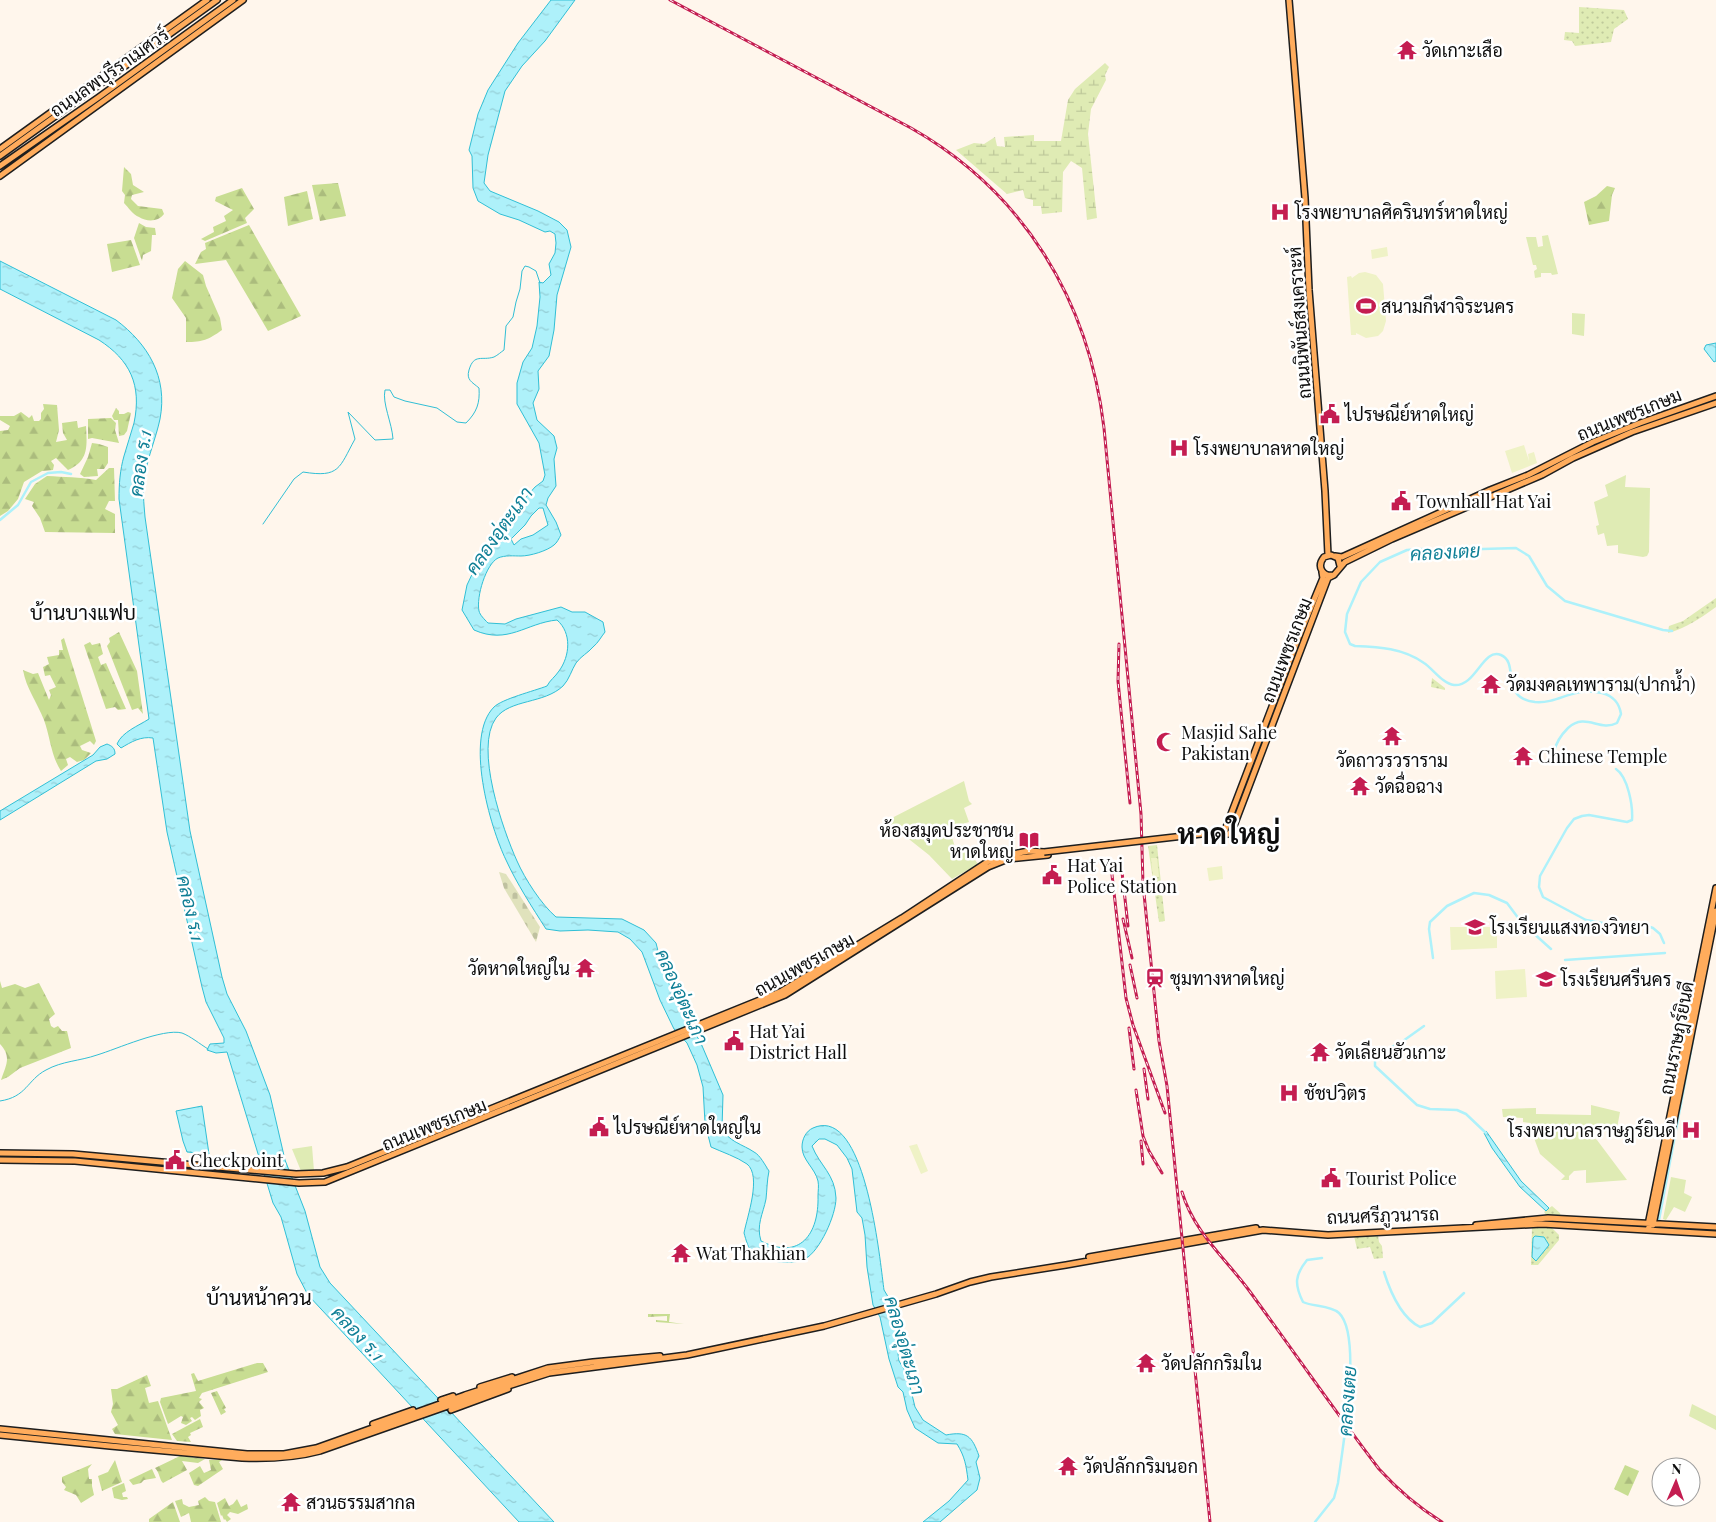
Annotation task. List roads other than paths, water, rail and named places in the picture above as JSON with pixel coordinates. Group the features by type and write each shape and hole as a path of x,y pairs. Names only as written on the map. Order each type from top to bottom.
{"main road":[{"path":"0,148 207,0"},
{"name":"ถนนลพบุรีราเมศวร์","path":"0,156 217,0"},
{"name":"ถนนลพบุรีราเมศวร์","path":"0,166 233,0"},
{"name":"ถนนนิพันธ์สงเคราะห์","path":"1290,0 1328,555"},
{"path":"0,176 242,1"},
{"path":"86,93 121,62"},
{"path":"99,97 137,77"},
{"path":"27,136 32,143"},
{"name":"ถนนเพชรเกษม","path":"1334,556 1342,557 1399,533 1528,475 1594,442 1685,410 1716,396"},
{"name":"ถนนเพชรเกษม","path":"1685,410 1716,403"},
{"name":"ถนนเพชรเกษม","path":"1340,566 1399,533"},
{"path":"1328,555 1334,556 1339,560 1340,566 1334,575 1327,575 1322,571 1321,561 1328,555"},
{"name":"ถนนเพชรเกษม","path":"1210,834 1225,830 1323,578 1322,571"},
{"name":"ถนนเพชรเกษม","path":"0,1153 73,1154 296,1174 324,1173 347,1167 584,1070 673,1038 774,994 804,979 987,862 1007,857 1210,834 1229,834 1232,831 1328,578 1334,575"},
{"name":"ถนนราษฎร์ยินดี","path":"1652,1230 1651,1224 1716,888"},
{"name":"ถนนราษฎร์ยินดี","path":"1651,1224 1716,910"},
{"name":"ถนนเพชรเกษม","path":"0,1160 75,1161 299,1183 325,1182 587,1077 673,1038"},
{"path":"584,1070 583,1075 587,1077"},
{"path":"574,1074 578,1075 576,1081"},
{"path":"472,1116 474,1122"},
{"path":"415,1139 417,1145"},
{"name":"ถนนศรีภูวนารถ","path":"535,1374 548,1368 689,1353 800,1330 905,1304 970,1282 1263,1230 1328,1235 1518,1223 1548,1218 1716,1227"},
{"name":"ถนนศรีภูวนารถ","path":"1518,1223 1716,1234"},
{"path":"1666,1231 1667,1225"},
{"path":"0,1434 248,1454 284,1454 316,1448 535,1374"},
{"path":"441,1400 505,1378 535,1374"},
{"path":"451,1410 508,1389 535,1374"},
{"path":"300,1451 413,1410"},
{"path":"0,1430 66,1439 263,1458 301,1456 360,1440 422,1419"},
{"path":"320,1451 398,1421"}],"water":[{"path":"551,0 575,0 545,41 522,66 505,91 488,155 484,183 490,191 559,222 567,230 571,247 557,295 554,330 549,356 538,371 539,389 533,403 537,420 554,436 557,448 554,459 556,486 546,505 561,535 555,544 543,551 525,556 504,556 494,561 483,582 478,605 481,616 488,623 505,624 516,619 561,607 572,612 585,612 603,622 605,632 596,644 576,663 563,686 546,696 518,704 502,712 496,718 490,731 488,749 489,768 498,810 524,876 550,912 556,917 622,919 644,930 656,943 662,967 682,1015 700,1041 723,1095 722,1128 732,1139 756,1153 769,1171 766,1199 760,1225 761,1241 786,1248 796,1246 811,1232 817,1210 818,1181 803,1152 802,1147 806,1133 813,1128 831,1127 846,1139 858,1161 867,1190 874,1220 884,1290 890,1300 899,1344 899,1361 907,1374 915,1407 923,1420 946,1435 959,1434 968,1436 979,1456 976,1462 980,1478 977,1490 940,1522 923,1522 949,1501 968,1480 965,1461 957,1444 938,1443 915,1428 907,1410 903,1392 898,1387 889,1359 880,1317 873,1305 862,1218 857,1212 852,1169 847,1158 837,1145 825,1139 819,1139 812,1146 830,1176 836,1198 830,1223 811,1255 800,1261 787,1262 771,1261 753,1254 748,1247 744,1233 752,1197 753,1178 751,1170 743,1161 711,1147 705,1123 703,1087 697,1065 687,1043 674,1029 660,1000 642,952 630,939 618,932 546,929 510,869 487,805 480,760 481,739 485,721 498,704 547,686 563,665 568,645 565,631 557,620 507,634 486,634 474,630 462,610 467,585 484,549 498,537 520,504 543,481 545,475 539,443 517,404 517,383 523,362 532,348 537,326 540,297 539,282 543,283 551,275 549,264 555,253 555,234 550,231 545,232 500,214 478,201 473,188 472,156 469,150 478,114 488,90 518,43","holes":["539,508 543,508 548,525 533,535 521,539 514,545 511,539"]},
{"name":"คลอง ร.1","path":"0,261 116,320 138,340 153,363 158,376 162,404 160,419 146,468 144,486 145,517 190,831 227,994 246,1031 270,1095 285,1160 305,1211 320,1267 330,1283 554,1522 519,1522 308,1295 297,1274 281,1217 273,1203 227,1052 216,1053 207,1050 210,1044 224,1043 224,1038 206,1002 202,987 167,832 153,738 140,739 121,748 117,744 126,733 149,719 119,499 122,467 136,409 135,385 126,365 119,356 99,340 0,289"},
{"path":"1716,343 1716,361 1714,362 1704,349 1706,345"},
{"path":"107,744 113,747 115,754 107,759 96,761 0,820 0,811 93,755 100,747"},
{"path":"202,1106 209,1154 187,1152 176,1111"},
{"path":"1486,1131 1521,1181 1549,1208 1546,1211 1520,1187 1492,1148 1484,1133"},
{"path":"1535,1236 1544,1237 1549,1245 1536,1261 1532,1257 1533,1238"}],"waterway":[{"path":"263,524 294,479 303,472 331,472 341,464 355,439 348,412 375,440 393,439 384,395 385,390 390,390 394,397 437,408 457,422 466,423 473,415 479,398 479,388 468,376 473,361 494,357 504,350 506,326 513,317 522,271 525,266 536,271 540,283"},
{"path":"0,520 18,505 31,482 48,473 61,472 71,474"},
{"name":"คลองเตย","path":"1554,752 1561,736 1568,728 1575,724 1581,722 1604,725 1617,723 1621,714 1615,700 1606,694 1592,691 1574,693 1544,702 1524,699 1517,694 1513,687 1509,665 1501,655 1495,654 1489,657 1468,680 1462,684 1454,685 1446,682 1424,663 1408,654 1391,649 1350,644 1345,632 1347,614 1361,582 1380,562 1407,550 1516,548 1529,556 1547,586 1565,601 1672,631"},
{"name":"คลองเตย","path":"1616,769 1627,785 1631,800 1632,820 1627,822 1589,815 1574,819 1540,876 1539,887 1543,897 1586,920 1603,923 1642,924 1653,928 1660,934 1664,943"},
{"name":"คลองเตย","path":"1433,958 1429,929 1430,922 1447,906 1474,893 1489,895 1507,903 1522,923 1551,949"},
{"name":"คลองเตย","path":"1565,960 1665,953"},
{"name":"คลองเตย","path":"1424,1026 1403,1041 1378,1054 1375,1058 1375,1066 1417,1105 1430,1109 1457,1110 1466,1114 1486,1133"},
{"path":"0,1101 16,1096 35,1078 52,1067 91,1057 152,1036 164,1033 182,1033 208,1049"},
{"path":"1659,1220 1694,1035"},
{"name":"คลองเตย","path":"1315,1522 1334,1498 1338,1483 1349,1394 1350,1368 1350,1345 1346,1326 1339,1313 1335,1310 1303,1302 1298,1290 1298,1275 1307,1260 1322,1258"},
{"name":"คลองเตย","path":"1384,1272 1389,1287 1401,1310 1413,1323 1420,1327 1432,1323 1464,1293"}],"railway":[{"path":"670,0 911,128 951,154 987,184 1018,218 1044,254 1066,294 1083,337 1096,381 1104,428 1141,814 1143,884 1159,1041 1167,1086 1210,1522"},
{"path":"1119,644 1118,681 1130,803"},
{"path":"1121,863 1128,926"},
{"path":"1111,866 1126,998 1133,1025 1165,1113"},
{"path":"1123,919 1132,958"},
{"path":"1130,965 1137,998"},
{"path":"1129,1028 1134,1069"},
{"path":"1144,1069 1148,1099"},
{"path":"1136,1090 1143,1136 1149,1151 1162,1173"},
{"path":"1141,1141 1143,1164"},
{"path":"1182,1192 1194,1220 1210,1244 1248,1289 1379,1469 1409,1498 1442,1522"}],"place":[{"name":"วัดเกาะเสือ","path":"1407,50"},
{"name":"โรงพยาบาลศิครินทร์หาดใหญ่","path":"1280,212"},
{"name":"สนามกีฬาจิระนคร","path":"1366,306"},
{"name":"ไปรษณีย์หาดใหญ่","path":"1330,414"},
{"name":"โรงพยาบาลหาดใหญ่","path":"1179,448"},
{"name":"Townhall Hat Yai","path":"1401,501"},
{"name":"วัดมงคลเทพาราม(ปากน้ำ)","path":"1491,684"},
{"name":"วัดถาวรวราราม","path":"1392,736"},
{"name":"Masjid Sahe Pakistan","path":"1166,742"},
{"name":"Chinese Temple","path":"1523,756"},
{"name":"วัดฉื่อฉาง","path":"1360,786"},
{"name":"ห้องสมุดประชาชน หาดใหญ่","path":"1029,840"},
{"name":"Hat Yai Police Station","path":"1052,875"},
{"name":"โรงเรียนแสงทองวิทยา","path":"1475,927"},
{"name":"วัดหาดใหญ่ใน","path":"585,968"},
{"name":"ชุมทางหาดใหญ่","path":"1155,978"},
{"name":"โรงเรียนศรีนคร","path":"1546,979"},
{"name":"Hat Yai District Hall","path":"734,1041"},
{"name":"วัดเลียนฮัวเกาะ","path":"1320,1052"},
{"name":"ชัชปวิตร","path":"1289,1093"},
{"name":"ไปรษณีย์หาดใหญ่ใน","path":"599,1127"},
{"name":"โรงพยาบาลราษฎร์ยินดี","path":"1691,1130"},
{"name":"Checkpoint","path":"175,1160"},
{"name":"Tourist Police","path":"1331,1178"},
{"name":"Wat Thakhian","path":"681,1253"},
{"name":"วัดปลักกริมใน","path":"1146,1363"},
{"name":"วัดปลักกริมนอก","path":"1068,1466"},
{"name":"สวนธรรมสากล","path":"291,1502"}],"district":[{"name":"บ้านบางแฟบ","path":"83,611"},
{"name":"หาดใหญ่","path":"1229,832"},
{"name":"บ้านหน้าควน","path":"259,1296"}],"water label":[{"name":"คลองอุ่ตะเภา","path":"498,530"},
{"name":"คลองอุ่ตะเภา","path":"683,996"},
{"name":"คลองอุ่ตะเภา","path":"906,1345"}]}
